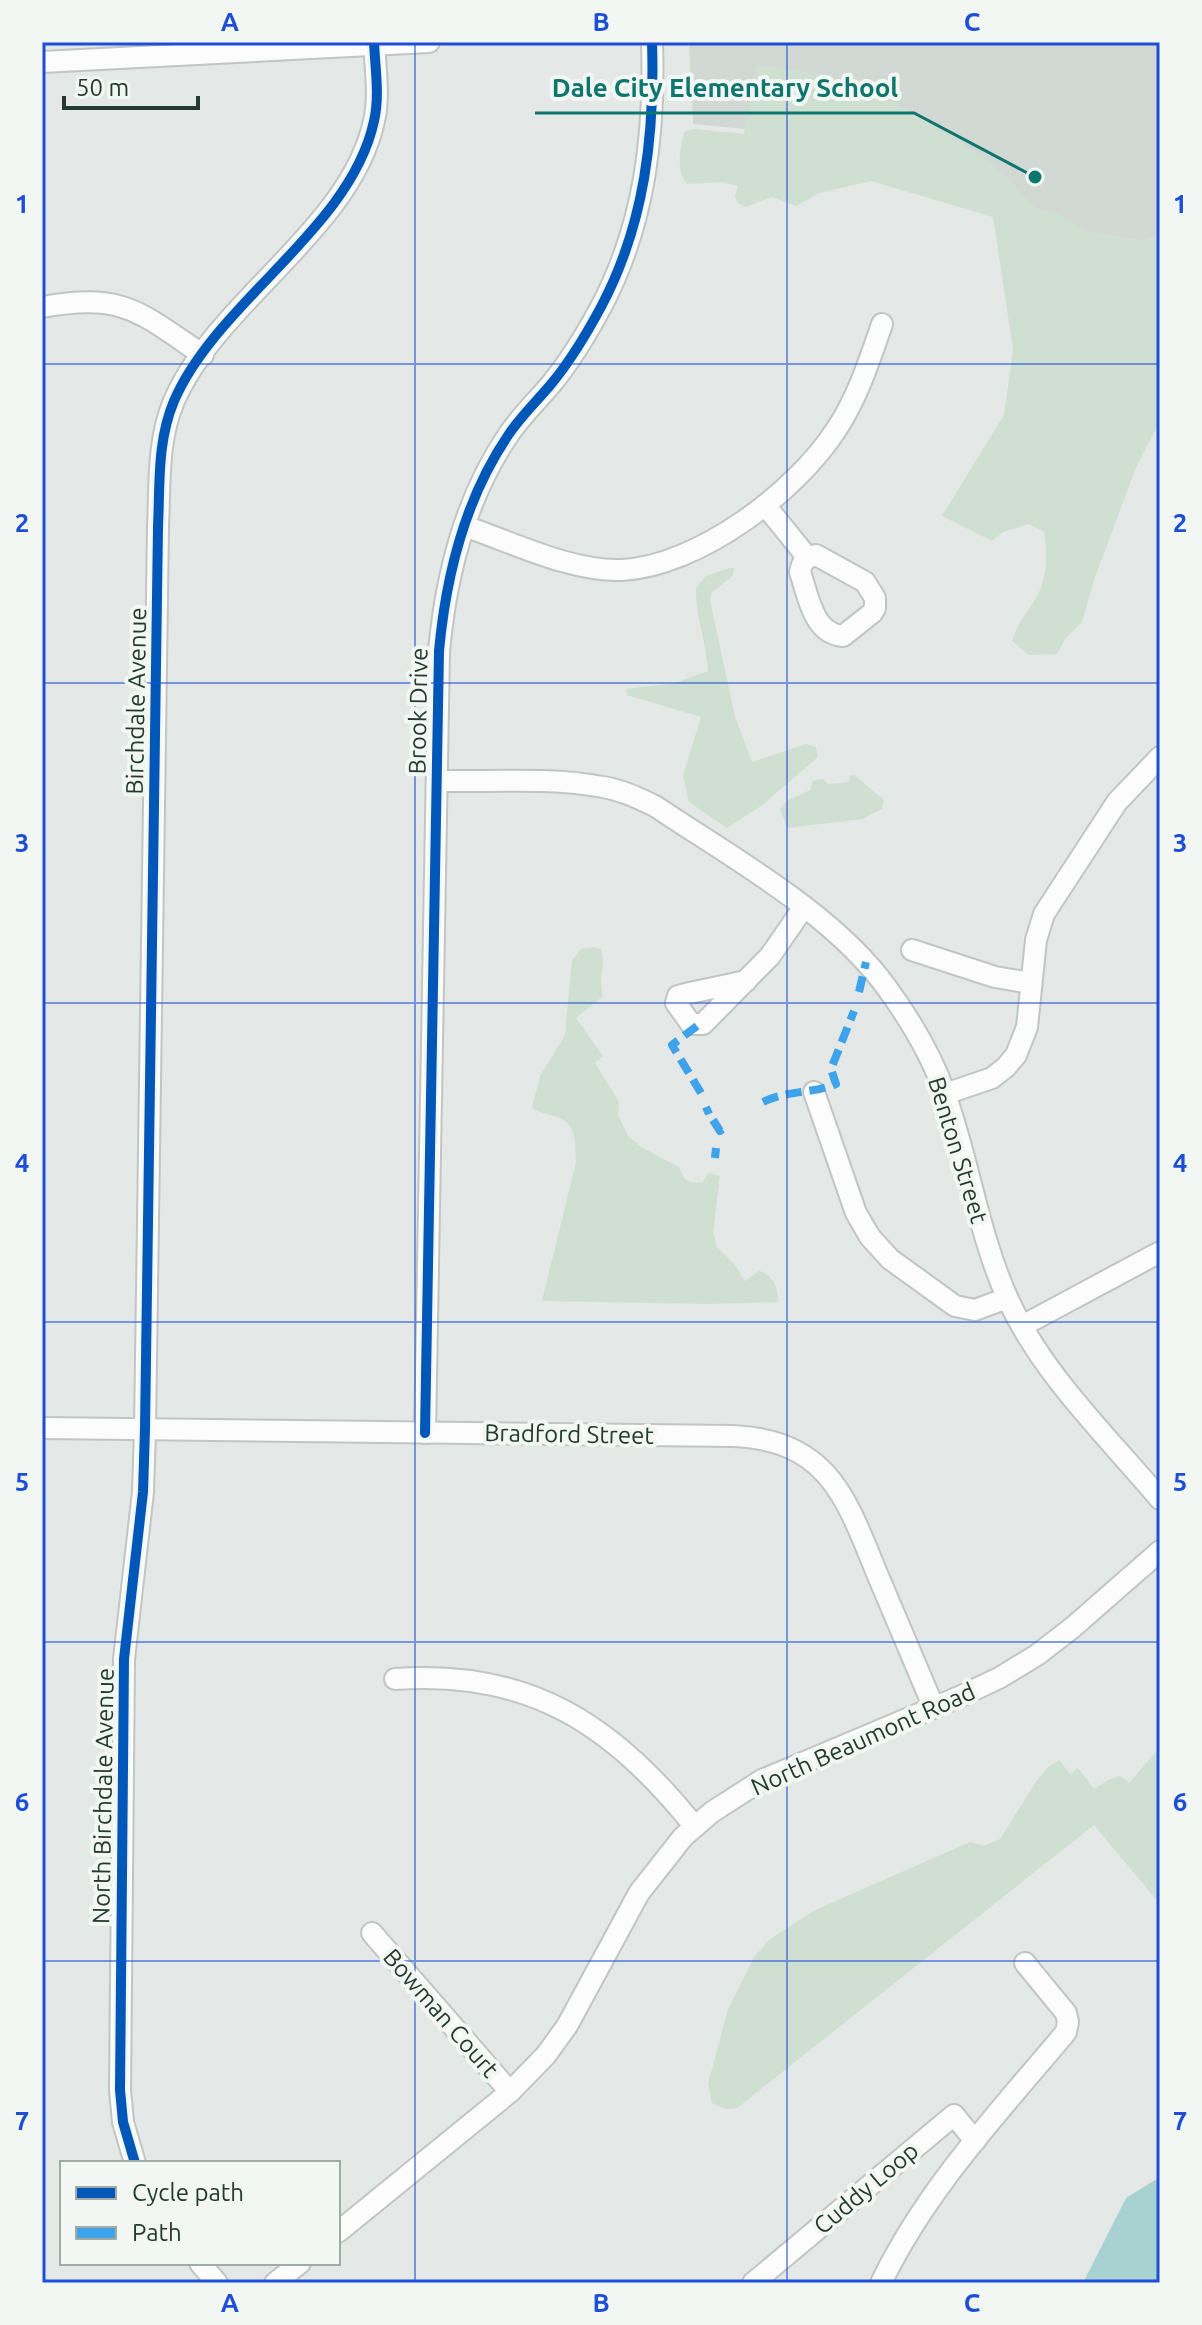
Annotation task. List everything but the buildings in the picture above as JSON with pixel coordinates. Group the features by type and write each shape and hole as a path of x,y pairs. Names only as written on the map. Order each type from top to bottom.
{"street":[{"path":"42,62 429,42"},
{"name":"Brook Drive","path":"425,1433 439,651 443,609 451,566 464,526 496,455 580,343 602,305 620,264 641,199 651,143 654,98 652,42"},
{"name":"Birchdale Avenue","path":"145,1429 161,447 175,399 203,355 322,216 358,168 376,117 374,43"},
{"path":"42,307 75,301 120,305 141,313 203,355"},
{"path":"464,526 570,563 595,568 622,570 668,561 713,539 765,505 793,479 837,429 859,386 882,324"},
{"path":"765,505 807,557"},
{"path":"945,1094 992,1078 1012,1061 1024,1040 1036,940 1049,906 1117,802 1160,757"},
{"name":"Benton Street","path":"437,781 573,783 631,794 655,806 820,918 858,953 910,1021 945,1094 988,1247 1007,1298 1022,1326 1054,1374 1160,1499"},
{"path":"746,981 779,944 804,907"},
{"path":"912,950 995,977 1031,983"},
{"path":"814,1092 856,1213 862,1227 879,1249 955,1306 975,1310 1007,1298"},
{"path":"1022,1326 1160,1252"},
{"name":"Bradford Street","path":"42,1428 762,1438 789,1447 809,1459 829,1476 848,1504 934,1708"},
{"name":"North Birchdale Avenue","path":"134,2161 123,2122 120,2090 124,1659 143,1492 145,1429"},
{"name":"North Beaumont Road","path":"340,2230 510,2092 546,2055 567,2026 639,1893 677,1844 695,1827 729,1800 762,1780 999,1678 1037,1655 1072,1628 1160,1551"},
{"path":"395,1679 478,1681 515,1689 550,1703 609,1738 638,1762 695,1827"},
{"name":"Bowman Court","path":"372,1933 510,2092"},
{"name":"Cuddy Loop","path":"881,2283 912,2228 944,2181 1066,2032 1066,2013 1025,1963"},
{"name":"Cuddy Loop","path":"753,2283 954,2115 975,2141"},
{"path":"202,2265 217,2283"},
{"path":"275,2283 298,2265"}],"shaded area":[{"path":"689,42 1160,42 1160,234 1144,241 993,217 829,137 693,124"}],"green space":[{"path":"757,65 823,74 894,102 976,152 1006,177 1036,209 1055,212 1088,232 1144,241 1160,234 1160,422 1136,467 1095,577 1082,622 1065,639 1057,654 1029,655 1012,641 1043,581 1046,556 1044,532 1029,524 1003,532 992,541 942,516 1004,415 1013,349 993,217 871,181 819,193 796,206 772,197 746,207 737,203 735,196 738,186 721,182 687,184 680,166 684,132 693,129 744,134"},
{"path":"734,568 733,576 712,592 710,600 735,717 752,762 806,744 816,747 818,757 761,806 727,828 689,802 683,776 701,717 627,695 626,689 675,683 708,671 696,588 706,576"},
{"path":"854,775 884,799 882,809 862,819 787,828 780,809 787,801 810,790 813,781 823,779 828,784 849,782 850,776"},
{"path":"581,949 601,949 603,996 576,1018 603,1056 595,1063 619,1102 618,1115 628,1136 641,1147 679,1167 684,1178 690,1182 702,1183 708,1173 720,1176 713,1233 717,1247 735,1265 745,1281 759,1271 772,1279 778,1302 542,1301 576,1162 576,1151 568,1123 532,1108 540,1076 565,1035 572,960"},
{"path":"1160,1747 1160,1904 1094,1825 737,2108 725,2109 712,2103 708,2084 728,2009 754,1957 769,1940 813,1911 970,1842 984,1846 1000,1839 1035,1783 1048,1767 1059,1760 1070,1774 1078,1768 1094,1789 1120,1776 1129,1783"}],"water":[{"path":"1160,2180 1160,2283 1083,2283 1126,2198"}],"marked path":[{"path":"859,992 866,962"},
{"path":"763,1102 836,1084 831,1069 854,1011"},
{"path":"697,1026 672,1045 701,1093"},
{"path":"706,1107 709,1114"},
{"path":"713,1120 720,1131 728,1125"},
{"path":"715,1158 716,1148"}],"cycle path":[{"path":"134,2161 123,2122 120,2090 124,1659 143,1492 145,1429 158,527 162,447 174,401 194,365 220,330 312,231 361,160 376,111 374,42"},
{"path":"425,1433 442,622 460,538 480,484 514,427 552,383 578,346 601,307 628,244 649,144 652,42"}],"place":[{"name":"Dale City Elementary School","path":"1035,177"}]}
